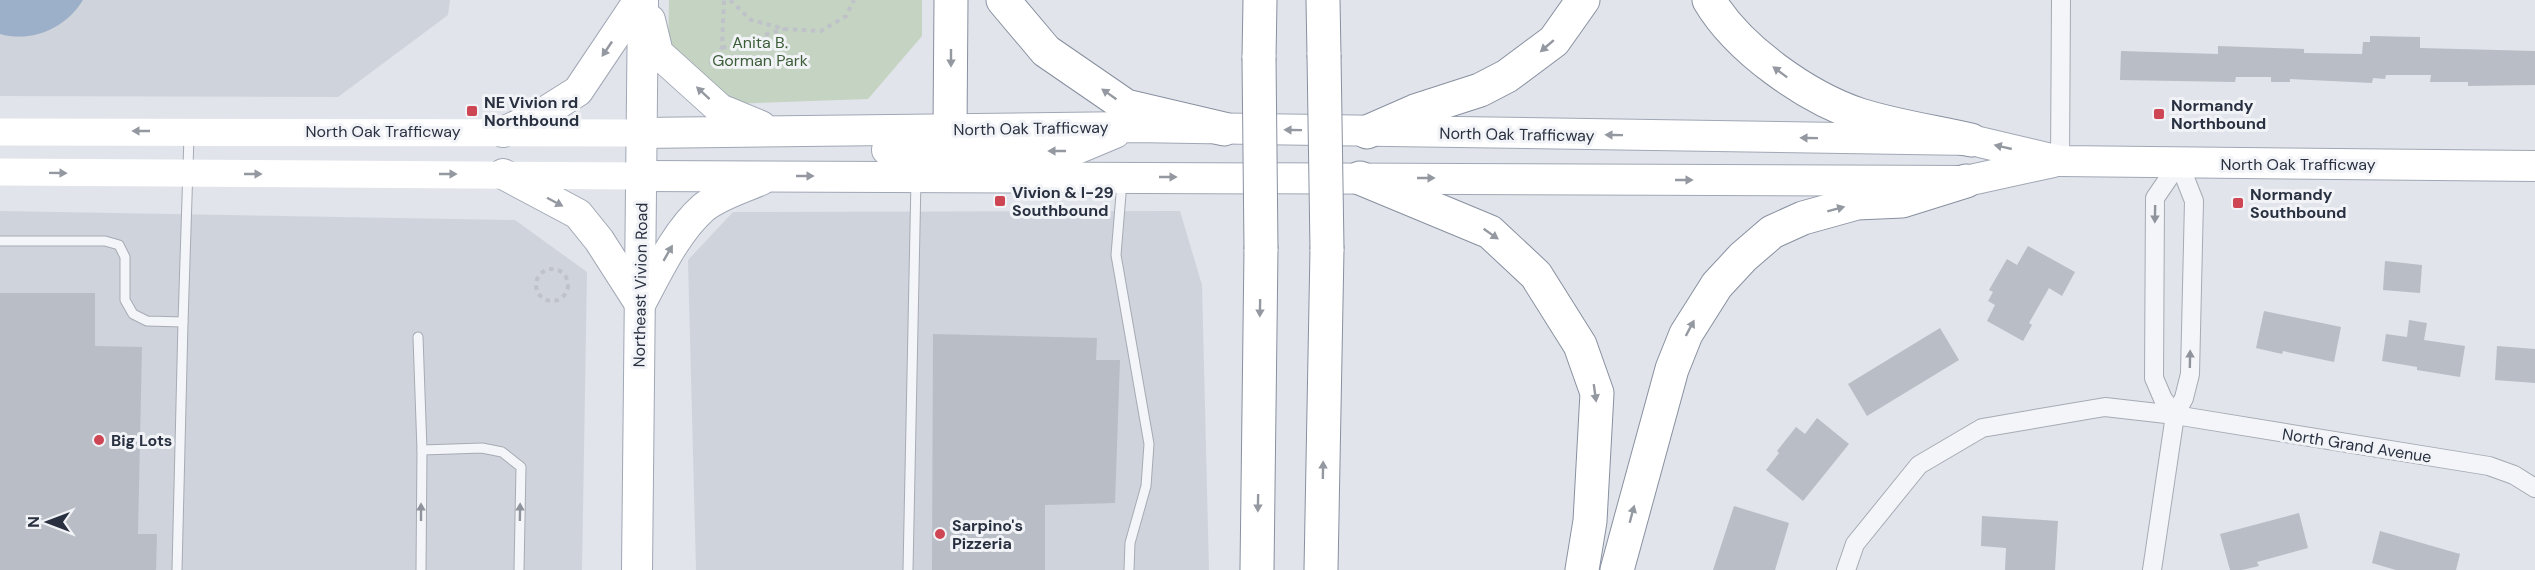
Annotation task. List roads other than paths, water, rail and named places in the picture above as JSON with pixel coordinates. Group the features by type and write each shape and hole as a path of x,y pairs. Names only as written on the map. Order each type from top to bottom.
{"highway":[{"path":"951,0 951,129"},
{"path":"1003,0 1046,51 1126,106 1224,129"},
{"path":"1257,570 1261,249 1260,0"},
{"path":"1321,570 1327,249 1323,0"},
{"path":"1367,132 1415,111 1480,90 1507,76 1554,41 1583,0"},
{"path":"1709,0 1735,33 1759,56 1785,76 1829,102 1860,115 1971,140"},
{"path":"1360,178 1490,232 1536,275 1581,345 1597,393 1590,521 1582,570"},
{"path":"1617,570 1672,369 1686,334 1717,285 1743,257 1772,232 1803,218 1857,203 1902,201 1966,181"}],"main road":[{"path":"642,0 658,53 720,109 772,131"},
{"path":"503,132 540,115 578,91 642,0"},
{"name":"Northeast Vivion Road","path":"637,570 642,0"},
{"path":"642,176 727,149 1072,151 1132,127"},
{"name":"North Oak Trafficway","path":"0,132 189,130 641,133 1132,127 1971,140 2060,161 2535,166"},
{"name":"North Oak Trafficway","path":"0,172 1966,181 2060,161"},
{"path":"503,174 578,214 599,240 640,304 672,246 703,208 735,191 772,176"}],"street":[{"path":"2060,161 2061,0"},
{"path":"2175,415 2163,399 2154,378 2156,198 2179,163"},
{"path":"2152,570 2175,415 2184,398 2190,374 2194,201 2179,163"},
{"name":"North Grand Avenue","path":"1846,570 1855,544 1919,465 1982,428 2105,408 2175,415 2489,466 2514,475 2535,488"},
{"path":"2514,475 2535,477"}],"lane":[{"path":"177,570 189,130"},
{"path":"908,570 916,176"},
{"path":"1122,177 1116,255 1149,444 1146,486 1130,543 1130,570"},
{"path":"0,241 105,241 118,245 125,257 126,300 133,314 147,321 183,322"},
{"path":"418,337 422,450 421,570"},
{"path":"422,450 482,448 502,452 521,467 519,570"}],"water":[{"path":"0,0 83,0 67,18 47,31 36,35 12,36 0,34"}],"place":[{"name":"NE Vivion rd Northbound","path":"472,111"},
{"name":"Normandy Northbound","path":"2159,114"},
{"name":"Vivion & I-29 Southbound","path":"1000,201"},
{"name":"Normandy Southbound","path":"2238,203"},
{"name":"Big Lots","path":"99,440"},
{"name":"Sarpino's Pizzeria","path":"940,534"}],"park label":[{"name":"Anita B. Gorman Park","path":"760,51"}]}
